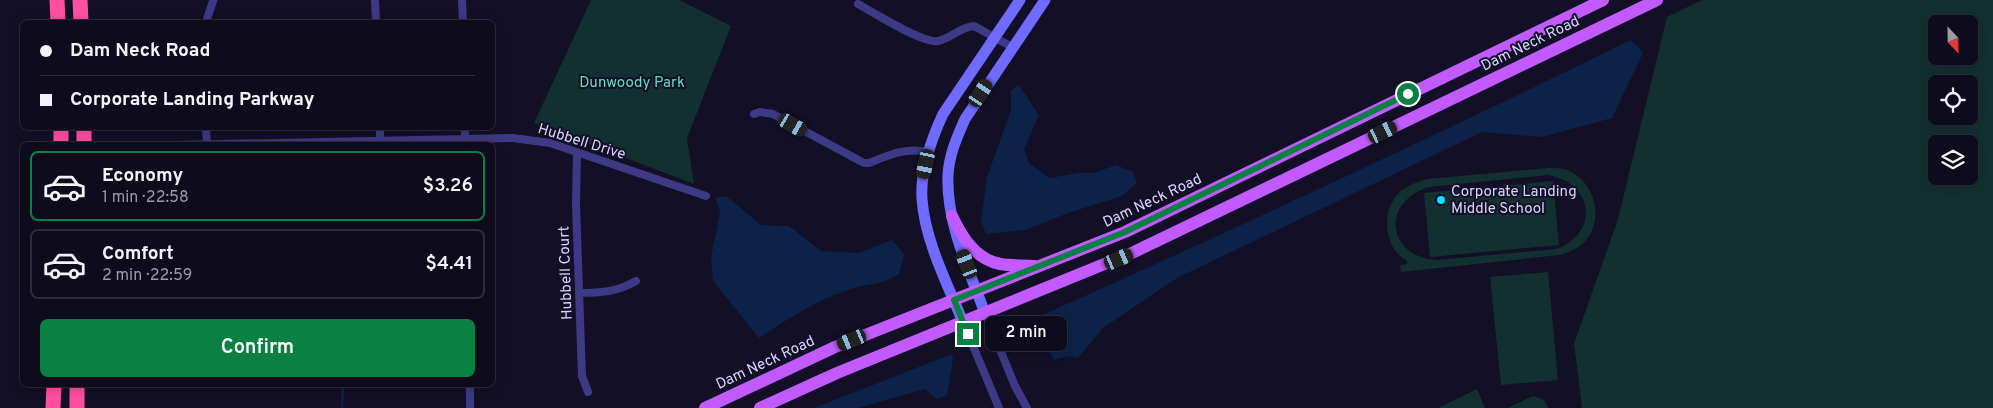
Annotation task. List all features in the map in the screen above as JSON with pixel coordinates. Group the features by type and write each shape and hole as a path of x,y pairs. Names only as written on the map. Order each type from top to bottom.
{"highway":[{"path":"57,0 58,20"},
{"path":"80,0 81,20"},
{"path":"53,408 54,387"},
{"path":"77,387 77,408"}],"main road":[{"name":"Dam Neck Road","path":"705,408 827,351 1125,232 1603,0"},
{"name":"Dam Neck Road","path":"760,408 837,373 1134,252 1656,0"},
{"path":"952,216 968,243 984,258 999,264 1038,266"}],"street":[{"path":"375,0 376,20"},
{"path":"462,0 463,20"},
{"path":"999,408 934,249 924,214 922,197 928,152 934,134 950,101 1020,0"},
{"path":"1027,408 1015,386 961,249 952,216 948,175 956,141 965,119 1045,0"},
{"path":"207,20 213,1"},
{"path":"858,4 925,40 938,42 960,29 971,26 1012,48"},
{"path":"754,114 760,112 773,114 864,163 869,163 901,151 918,150 928,152"},
{"path":"380,130 380,142"},
{"name":"Hubbell Drive","path":"380,142 530,140 577,152 706,196"},
{"name":"Hubbell Court","path":"577,152 582,376 588,392"},
{"path":"579,294 609,292 636,281"},
{"path":"470,387 470,408"}],"green space":[{"name":"Dunwoody Park","path":"591,0 679,0 731,26 687,138 694,184 534,123"},
{"path":"1702,0 1993,0 1993,408 1582,408 1574,344 1618,219 1667,17"},
{"path":"1549,168 1564,169 1582,180 1589,189 1593,198 1595,219 1587,239 1571,251 1560,255 1401,272 1400,265 1407,264 1407,261 1400,256 1390,240 1387,222 1388,212 1399,193 1410,185 1427,179","holes":["1548,175 1563,180 1575,188 1582,198 1586,209 1585,221 1580,232 1570,242 1556,249 1436,260 1419,256 1407,249 1399,239 1396,228 1397,216 1403,204 1413,194 1429,187"]},
{"path":"1553,181 1559,245 1430,257 1424,193"},
{"path":"1548,272 1558,380 1501,385 1490,277"},
{"path":"1477,389 1485,408 1438,408"},
{"path":"1533,396 1544,400 1548,408 1508,408"}],"water":[{"path":"1631,40 1643,53 1612,118 1542,137 1482,132 1177,278 1103,328 1078,358 1067,356 1054,360 1040,338 1027,328 1031,320 1332,183"},
{"path":"1019,85 1039,115 1024,149 1029,163 1049,178 1079,173 1094,173 1116,165 1133,172 1137,183 1122,196 1071,212 1025,230 986,234 981,222 987,177 1011,110 1011,90"},
{"path":"726,196 761,225 789,226 821,251 859,253 892,240 904,254 899,274 886,281 855,288 824,299 791,317 759,338 713,281 711,257 720,213 716,198"},
{"path":"952,354 953,359 947,396 936,399 925,389 858,408 814,408"}],"waterway":[{"path":"342,408 343,387"}],"place":[{"name":"Corporate Landing Middle School","path":"1441,200"}],"route":[{"path":"968,334 954,300 1125,232 1408,94"}]}
